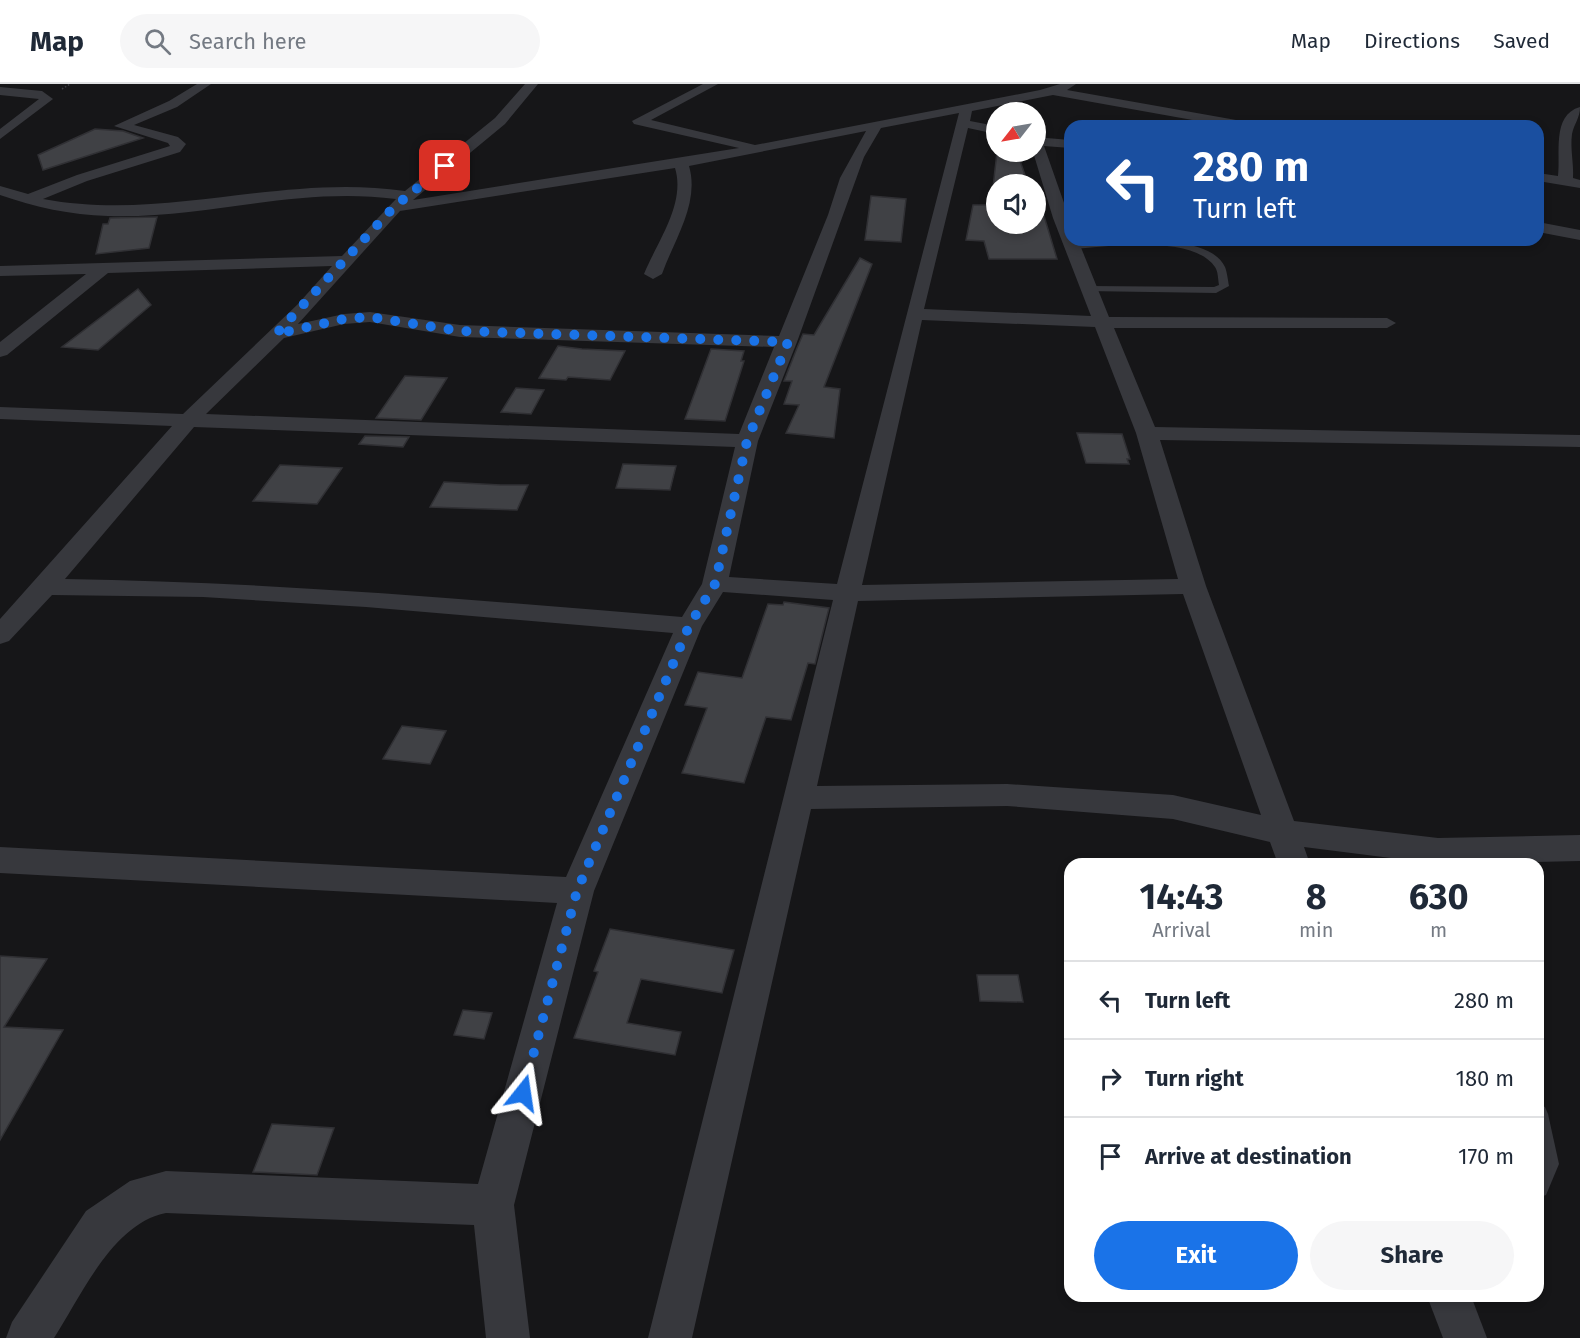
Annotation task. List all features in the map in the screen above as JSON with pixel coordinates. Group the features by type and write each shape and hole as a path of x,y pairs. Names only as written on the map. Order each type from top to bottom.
{"street":[{"path":"30,199 82,178 175,149 179,144 173,140 121,126 173,104 204,84"},
{"path":"0,635 45,587 189,419 276,334 394,207 500,120 532,84"},
{"path":"712,84 639,120 757,147"},
{"path":"1011,84 1215,120"},
{"path":"394,207 681,163 878,124 965,115 1054,91 1070,84"},
{"path":"0,91 42,95 47,99 0,135"},
{"path":"1565,181 1567,171 1563,140 1580,111"},
{"path":"965,115 986,125"},
{"path":"670,1338 801,798 914,314 965,115"},
{"path":"508,1338 493,1205 577,891 689,626 715,584 747,441 788,342 836,215 844,181 859,150 878,124"},
{"path":"1046,142 1064,143"},
{"path":"1044,162 1064,215"},
{"path":"653,274 682,206 685,170 681,163"},
{"path":"1544,178 1580,184"},
{"path":"0,190 58,207 116,212 192,208 295,192 330,190 374,191 408,196"},
{"path":"1544,228 1580,235"},
{"path":"1072,246 1147,433 1193,586 1292,858"},
{"path":"0,271 345,261"},
{"path":"0,351 105,267"},
{"path":"914,314 1101,322 1387,323"},
{"path":"276,334 344,319 370,317 460,331 788,342"},
{"path":"0,413 747,441"},
{"path":"1147,433 1580,441"},
{"path":"715,584 849,593 1193,586"},
{"path":"45,587 203,589 366,599 689,626"},
{"path":"801,798 1007,795 1161,806 1281,832 1438,851 1580,848"},
{"path":"0,860 577,891"},
{"path":"28,1338 101,1226 145,1196 166,1192 493,1205"},
{"path":"1451,1302 1465,1338"}],"lane":[{"path":"1088,289 1216,290 1224,286 1225,274 1215,258 1194,248 1176,246"},
{"path":"1544,1144 1548,1164 1544,1173"}],"building":[{"path":"95,129 123,131 143,138 43,170 38,155"},
{"path":"996,162 1020,162 1025,174 995,174"},
{"path":"871,196 906,199 901,242 865,240"},
{"path":"973,205 986,205 986,234 1046,234 1046,223 1057,259 989,259 984,241 966,240"},
{"path":"157,217 149,248 96,254 103,224 108,224 110,218"},
{"path":"860,258 872,264 824,387 840,389 834,438 786,433 799,405 784,404 792,381 784,381 797,348 803,334 814,335"},
{"path":"138,289 151,305 98,350 62,347"},
{"path":"558,346 625,351 610,380 568,377 566,380 539,378"},
{"path":"711,349 744,351 741,361 744,361 725,421 685,419"},
{"path":"405,376 447,378 421,420 376,418"},
{"path":"516,388 544,390 531,414 501,412"},
{"path":"1077,433 1122,434 1130,459 1127,459 1129,464 1086,463"},
{"path":"365,436 409,437 403,447 359,444"},
{"path":"623,464 676,466 670,490 616,488"},
{"path":"280,465 342,468 317,504 253,501"},
{"path":"444,482 528,485 517,510 430,507"},
{"path":"784,602 829,608 815,664 808,663 791,720 766,717 744,783 682,773 707,708 685,705 698,672 742,678 768,604 783,605"},
{"path":"402,726 446,731 430,764 383,759"},
{"path":"610,929 734,950 722,993 641,979 627,1023 681,1032 675,1055 574,1038 598,972 594,971"},
{"path":"0,956 47,959 4,1027 63,1030 0,1140"},
{"path":"977,975 1018,975 1023,1002 980,1001"},
{"path":"463,1010 492,1013 484,1039 454,1035"},
{"path":"272,1124 334,1128 317,1175 253,1172"}],"route":[{"path":"445,166 394,207 304,308 276,334 344,319 370,317 460,331 725,338 788,342 747,441 715,584 689,626 577,891 523,1093"}]}
